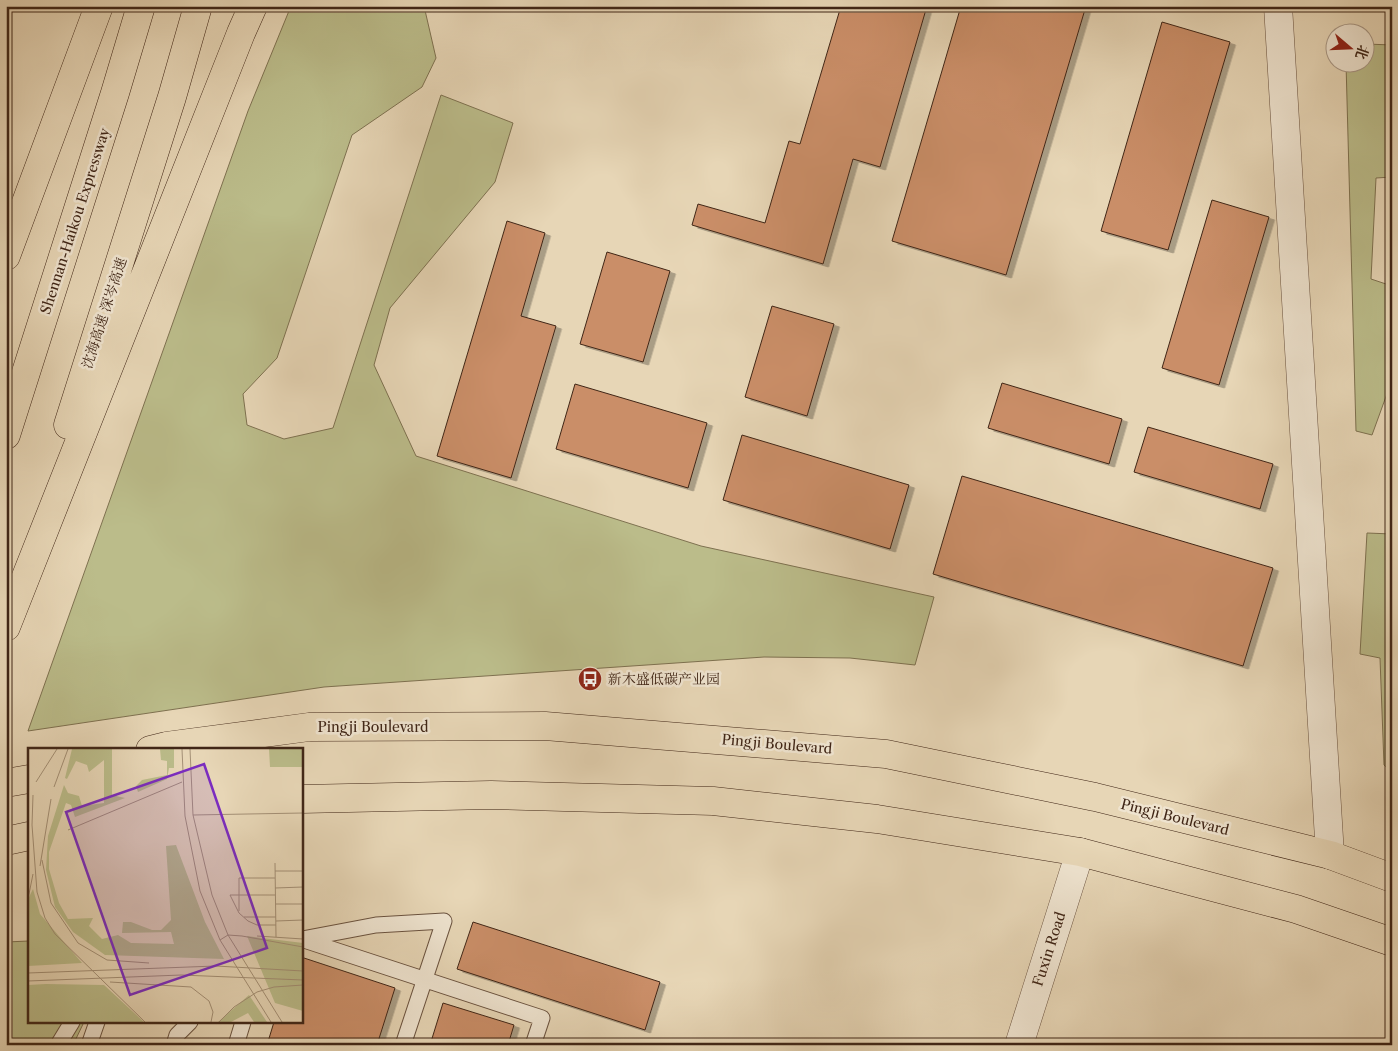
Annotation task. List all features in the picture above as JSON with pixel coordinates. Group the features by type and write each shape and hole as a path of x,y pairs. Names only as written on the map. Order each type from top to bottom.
{"main road":[{"path":"6,256 98,6"},
{"name":"Shennan-Haikou Expressway","path":"6,435 141,6"},
{"name":"沈海高速 深岑高速","path":"6,619 172,97 198,6"},
{"path":"6,626 241,32 253,6"},
{"name":"Pingji Boulevard","path":"161,748 309,727 545,726 886,754 1095,797 1330,855 1392,878"},
{"path":"6,783 28,779"},
{"path":"302,798 491,795 713,801 877,819 1080,852 1296,909 1392,942"},
{"path":"6,841 28,836"}],"street":[{"path":"1278,6 1330,855"},
{"name":"Fuxin Road","path":"1019,1045 1080,852"}],"lane":[{"path":"302,939 376,925 444,921 403,1045"},
{"path":"302,939 542,1018 533,1045"},
{"path":"58,1045 71,1024"},
{"path":"89,1045 96,1024"},
{"path":"174,1045 177,1035 188,1024"},
{"path":"236,1045 242,1024"}],"green space":[{"path":"291,6 424,6 436,58 422,87 352,135 277,358 243,394 247,425 284,439 333,428 441,95 513,123 495,182 390,308 374,365 416,456 701,546 934,597 915,665 850,658 764,657 324,687 28,731 248,111"},
{"path":"1376,44 1392,45 1392,177 1376,178 1371,279 1392,286 1392,380 1372,435 1356,431 1346,72 1376,72"},
{"path":"1367,533 1392,534 1392,773 1384,765 1380,658 1360,654"},
{"path":"28,941 28,1024 83,1024 73,1045 6,1045 6,942"}],"building":[{"path":"841,6 927,6 880,167 853,159 823,264 692,225 698,204 765,223 789,141 800,144"},
{"path":"961,6 1086,6 1006,275 892,241"},
{"path":"1162,22 1230,42 1168,250 1101,231"},
{"path":"1212,200 1269,217 1219,385 1162,368"},
{"path":"507,221 545,233 521,316 556,326 511,478 437,456"},
{"path":"607,252 670,271 643,362 580,344"},
{"path":"772,306 834,324 807,416 745,397"},
{"path":"1002,383 1122,419 1109,464 988,428"},
{"path":"575,384 707,423 688,488 556,449"},
{"path":"1148,427 1273,464 1260,509 1134,472"},
{"path":"742,435 909,485 890,549 723,500"},
{"path":"962,476 1273,568 1243,666 933,574"},
{"path":"473,922 660,982 645,1030 457,969"},
{"path":"302,957 395,988 377,1045 267,1045 273,1024 302,1024"},
{"path":"443,1003 514,1025 508,1045 430,1045"}],"place":[{"name":"新木盛低碳产业园","path":"590,679"}]}
